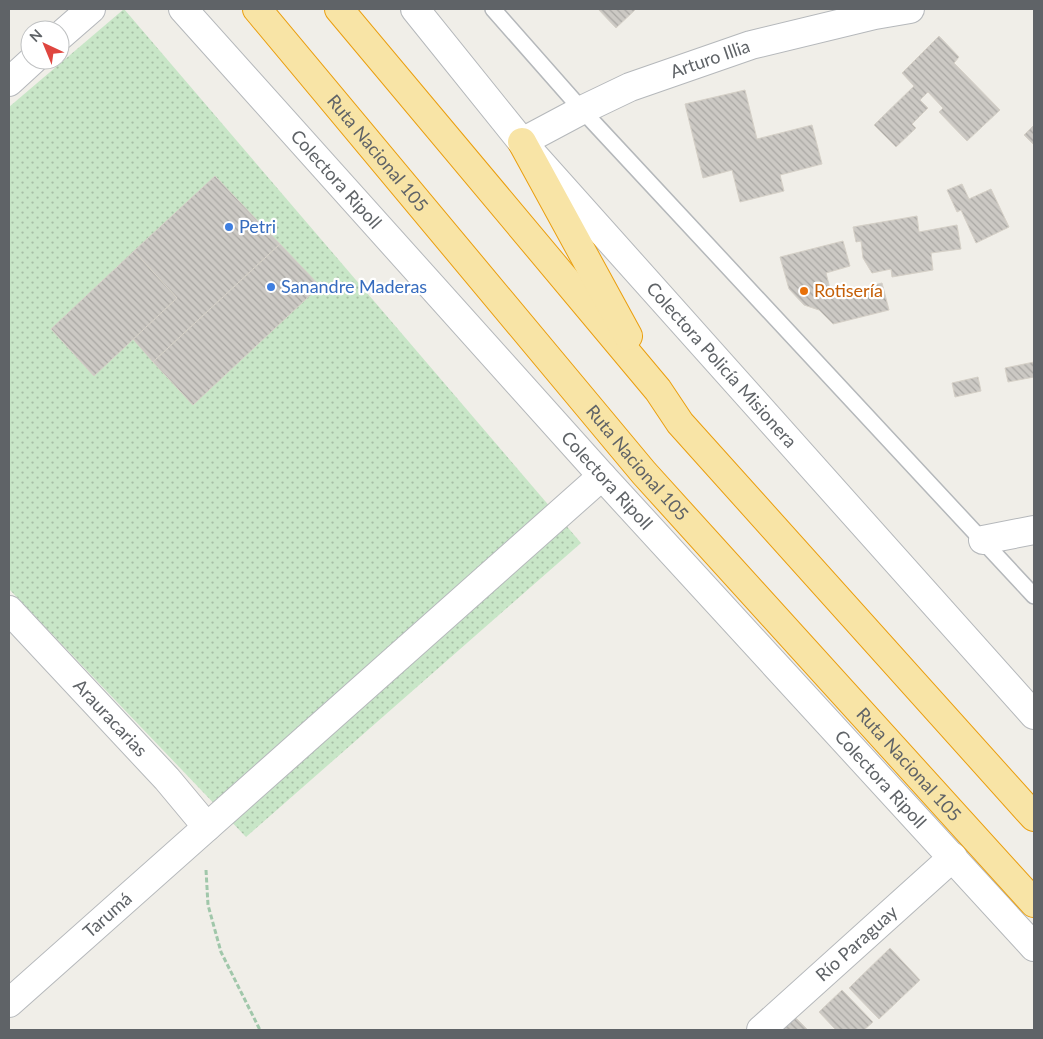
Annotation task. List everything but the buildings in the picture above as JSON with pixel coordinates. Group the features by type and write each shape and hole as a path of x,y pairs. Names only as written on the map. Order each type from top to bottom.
{"highway":[{"name":"Ruta Nacional 105","path":"257,9 644,473 1034,903"},
{"path":"339,9 658,390"},
{"path":"522,142 658,390 680,423 1034,817"}],"street":[{"path":"70,27 91,9"},
{"name":"Colectora Ripoll","path":"183,9 602,476 1034,947"},
{"name":"Colectora Policía Misionera","path":"415,9 522,142 1034,715"},
{"name":"Arturo Illia","path":"522,142 630,87 750,45 879,12 910,9"},
{"path":"9,82 22,70"},
{"name":"Tarumá","path":"9,1003 602,476"},
{"path":"983,540 1034,530"},
{"name":"Arauracarias","path":"9,610 167,779 207,827"},
{"name":"Río Paraguay","path":"762,1030 953,857"}],"lane":[{"path":"493,9 582,110 1034,596"}],"path":[{"path":"207,827 204,849 208,905 221,952 260,1030"}],"green space":[{"path":"124,9 581,543 246,837 9,589 9,107 52,70 70,70 70,55"}],"place":[{"name":"Petri","path":"229,227"},
{"name":"Sanandre Maderas","path":"271,287"},
{"name":"Rotisería","path":"804,291"}]}
